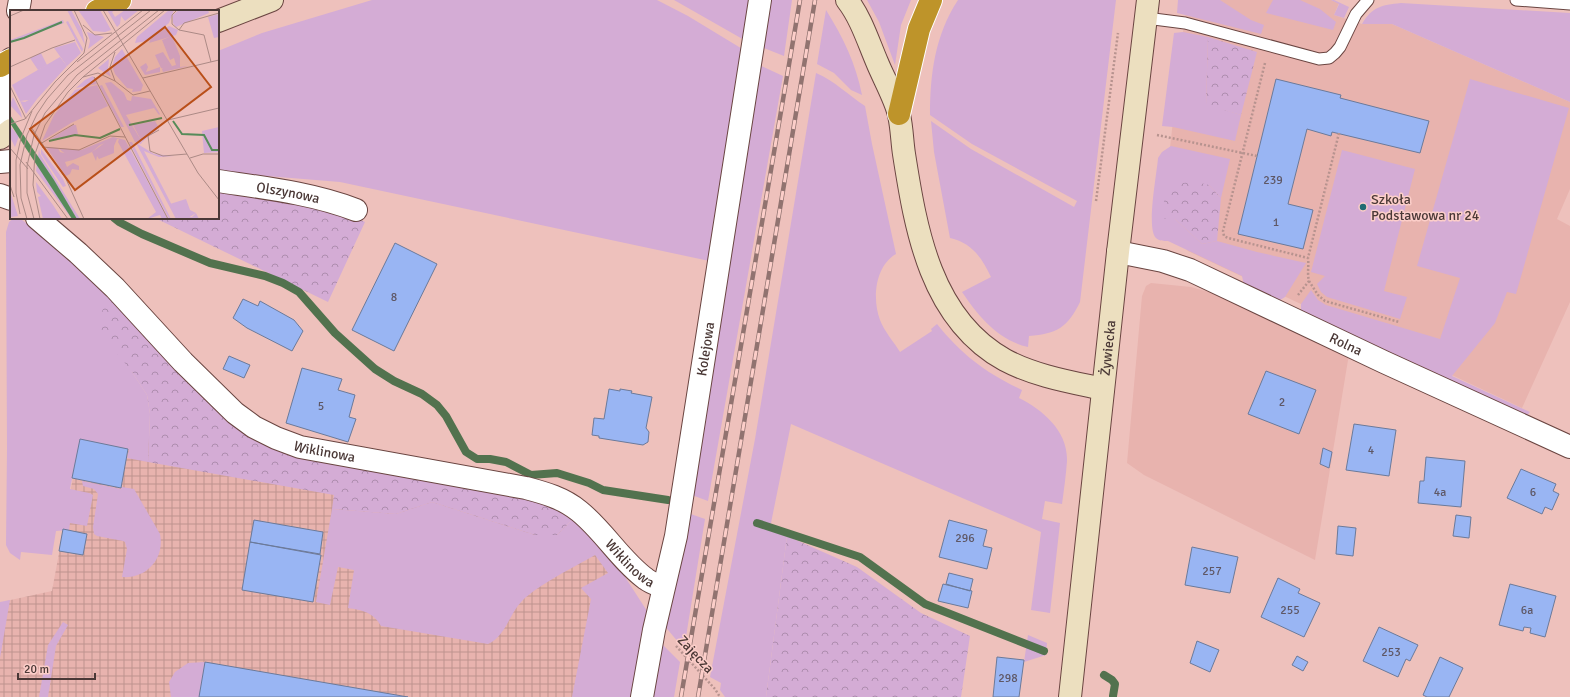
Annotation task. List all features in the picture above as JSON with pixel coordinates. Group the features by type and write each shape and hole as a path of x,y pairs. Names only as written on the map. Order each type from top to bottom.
{"highway":[{"path":"100,10 120,0"},
{"path":"899,114 919,29 931,0"},
{"path":"0,66 10,61"}],"main road":[{"path":"219,21 272,0"},
{"path":"847,0 861,23 899,114 904,153 919,228 933,274 943,298 965,329 982,344 1006,360 1042,374 1103,389"},
{"name":"Żywiecka","path":"1070,697 1118,252 1147,9"},
{"path":"0,138 10,131"}],"street":[{"path":"18,10 20,0"},
{"name":"Kolejowa","path":"642,697 663,587 676,536 760,0"},
{"path":"0,132 10,67"},
{"path":"0,162 10,161"},
{"name":"Olszynowa","path":"219,181 286,191 334,201 356,210"},
{"path":"0,195 10,199"},
{"name":"Wiklinowa","path":"38,219 78,253 115,288 213,392 235,413 254,427 276,438 300,447 526,488 551,495 578,510 595,525 634,569 647,580 663,587"},
{"name":"Rolna","path":"1118,252 1162,261 1190,270 1285,316 1570,447"}],"lane":[{"path":"1147,9 1185,23 1319,59 1329,58 1340,47 1356,14 1368,0"},
{"path":"1516,0 1570,4"}],"path":[{"path":"1096,201 1118,31"},
{"path":"1269,46 1223,231 1224,236 1228,238 1308,258"},
{"path":"1339,133 1308,258 1309,264 1307,272 1309,281 1318,294 1326,301 1399,322"},
{"path":"1156,134 1257,156"},
{"path":"1285,316 1293,301 1309,281"},
{"name":"Zajęcza","path":"654,630 667,637 715,689 720,697"}],"shaded area":[{"name":"Szkoła Podstawowa nr 24","path":"1188,0 1331,0 1339,3 1334,15 1362,24 1392,24 1570,102 1570,189 1557,219 1570,226 1570,302 1522,408 1188,251 1162,219"},
{"path":"1151,283 1191,287 1233,299 1349,354 1315,560 1144,475 1127,463 1142,296 1146,286"},
{"path":"246,433 582,531 644,619 630,697 0,697 0,638 6,601 52,591 80,439"}],"green space":[{"path":"372,0 657,0 688,16 744,50 714,262 340,182 219,172 219,51 262,33"},
{"path":"674,0 753,0 746,41"},
{"path":"766,0 792,0 784,56 759,46"},
{"path":"867,0 911,0 901,25 895,65 879,22"},
{"path":"958,0 1116,0 1080,302 1071,318 1060,328 1047,333 1029,336 1028,347 1017,344 998,333 982,319 962,292 991,277 975,252 958,240 950,238 934,152 931,121 971,149 1074,207 1077,201 972,144 930,115 931,85 935,55 944,27"},
{"path":"1178,0 1220,0 1251,20 1264,25 1261,34 1177,13"},
{"path":"1273,0 1300,0 1320,9 1336,22 1333,30 1266,13"},
{"path":"1331,0 1349,7 1344,18 1334,15 1339,4"},
{"path":"1401,3 1570,13 1570,102 1392,24 1362,24 1373,10 1383,6"},
{"path":"826,10 848,51 856,72 862,95 851,90 834,73 817,64"},
{"path":"1183,32 1208,37 1206,104 1241,115 1235,141 1173,127 1162,126 1174,33"},
{"path":"1208,37 1257,52 1241,115 1206,105"},
{"path":"755,63 783,76 708,501 689,494"},
{"path":"816,73 835,84 865,106 896,254 889,259 880,275 877,284 876,303 880,320 900,352 932,331 931,329 937,324 965,354 975,362 997,377 1022,390 1019,398 1045,415 1059,431 1063,440 1067,461 1062,504 1045,501 1042,519 1060,523 1050,613 1031,610 1041,532 791,424 770,528 787,536 766,697 725,697 720,690 721,683 710,677 755,439"},
{"path":"1470,79 1569,108 1516,294 1507,292 1495,323 1452,376 1530,412 1524,419 1301,313 1301,304 1311,290 1318,300 1326,305 1440,339 1460,278 1417,266"},
{"path":"1171,146 1230,159 1221,198 1209,185 1175,219 1202,244 1217,241 1306,263 1285,297 1277,302 1244,285 1242,276 1168,241 1156,238 1153,233 1152,213 1158,158 1162,152"},
{"path":"1342,150 1415,169 1384,291 1407,297 1400,319 1327,297 1321,292 1317,284 1325,276 1311,272"},
{"path":"1192,181 1209,185 1221,198 1217,241 1202,244 1175,219 1162,219 1167,192 1176,186"},
{"path":"219,188 339,209 365,222 328,302 157,219 219,219"},
{"path":"13,219 22,220 60,249 110,293 132,372 147,395 150,414 148,462 127,458 128,449 80,439 70,489 93,495 87,526 70,523 69,530 56,531 52,555 21,552 20,560 10,553 6,545 6,232 9,222"},
{"path":"109,295 248,430 548,504 574,518 557,535 535,535 432,502 396,514 332,509 334,495 148,462 150,414 147,395 132,372 102,335 100,316"},
{"path":"82,481 121,489 122,487 134,489 160,534 161,543 157,559 146,571 131,577 122,577 127,549 125,542 94,534 93,527 98,494 94,489 83,486"},
{"path":"432,502 535,535 557,535 574,518 609,552 647,611 635,697 572,697 591,599 581,588 608,573 595,555 537,588 518,606 499,636 488,644 381,626 378,621 367,612 348,608 354,570 338,567 330,605 316,602 332,509 396,514"},
{"path":"685,512 705,519 684,649 663,624"},
{"path":"787,536 857,567 921,613 970,636 961,697 766,697"},
{"path":"10,600 0,658 0,602"},
{"path":"63,622 68,625 56,646 48,697 39,697 48,645"},
{"path":"1028,635 1047,643 1046,655 1024,662"},
{"path":"662,644 680,662 674,697 649,697"},
{"path":"205,662 199,697 171,697 169,682 175,672 188,663"}],"building":[{"path":"1276,79 1341,95 1340,98 1429,121 1420,153 1332,132 1331,136 1307,129 1288,204 1313,210 1303,249 1238,234"},
{"path":"395,243 437,264 394,351 352,330"},
{"path":"243,299 258,306 260,301 294,320 303,331 292,351 247,328 233,318"},
{"path":"229,356 250,365 244,378 223,369"},
{"path":"302,368 342,379 338,390 355,395 349,417 356,419 348,442 286,423"},
{"path":"1266,371 1316,390 1299,434 1248,414"},
{"path":"609,389 632,391 631,393 652,397 646,428 649,432 648,442 643,445 599,438 599,436 592,435 594,418 604,419"},
{"path":"1354,424 1396,430 1389,476 1346,470"},
{"path":"80,439 128,449 121,488 72,478"},
{"path":"1323,448 1332,452 1329,468 1320,464"},
{"path":"1426,457 1465,461 1461,507 1418,503 1420,481 1424,481"},
{"path":"1521,469 1556,484 1553,491 1559,494 1552,510 1545,507 1542,514 1507,498"},
{"path":"1456,515 1471,517 1469,538 1453,536"},
{"path":"254,520 323,532 320,554 250,542"},
{"path":"949,520 987,530 983,546 992,548 987,569 939,557"},
{"path":"1338,526 1356,528 1353,556 1336,554"},
{"path":"63,529 87,534 83,555 59,551"},
{"path":"250,542 321,555 313,602 242,590"},
{"path":"1192,547 1238,557 1230,593 1185,585"},
{"path":"949,573 973,579 970,591 946,584"},
{"path":"1278,578 1300,589 1298,593 1320,603 1304,637 1261,617"},
{"path":"943,584 972,591 968,608 938,601"},
{"path":"1510,584 1556,596 1545,637 1530,633 1531,628 1524,627 1523,631 1499,625"},
{"path":"1379,627 1418,645 1410,661 1406,659 1398,677 1363,661"},
{"path":"1197,641 1219,650 1210,672 1190,663"},
{"path":"1297,656 1308,662 1303,671 1292,665"},
{"path":"997,657 1024,660 1019,697 993,697"},
{"path":"1440,657 1463,668 1449,697 1427,697 1423,695"},
{"path":"205,662 408,697 199,697"}],"waterway":[{"path":"115,219 142,234 210,263 265,276 283,283 299,292 335,333 375,369 394,381 422,394 437,405 446,416 466,452 477,459 490,459 506,462 531,475 557,473 589,483 603,490 668,500"},
{"path":"757,523 860,557 925,604 1044,651"},
{"path":"1104,675 1115,684 1113,696"}],"railway":[{"path":"681,697 800,0"},
{"path":"698,697 815,0"}],"place":[{"name":"Szkoła Podstawowa nr 24","path":"1363,207"}]}
